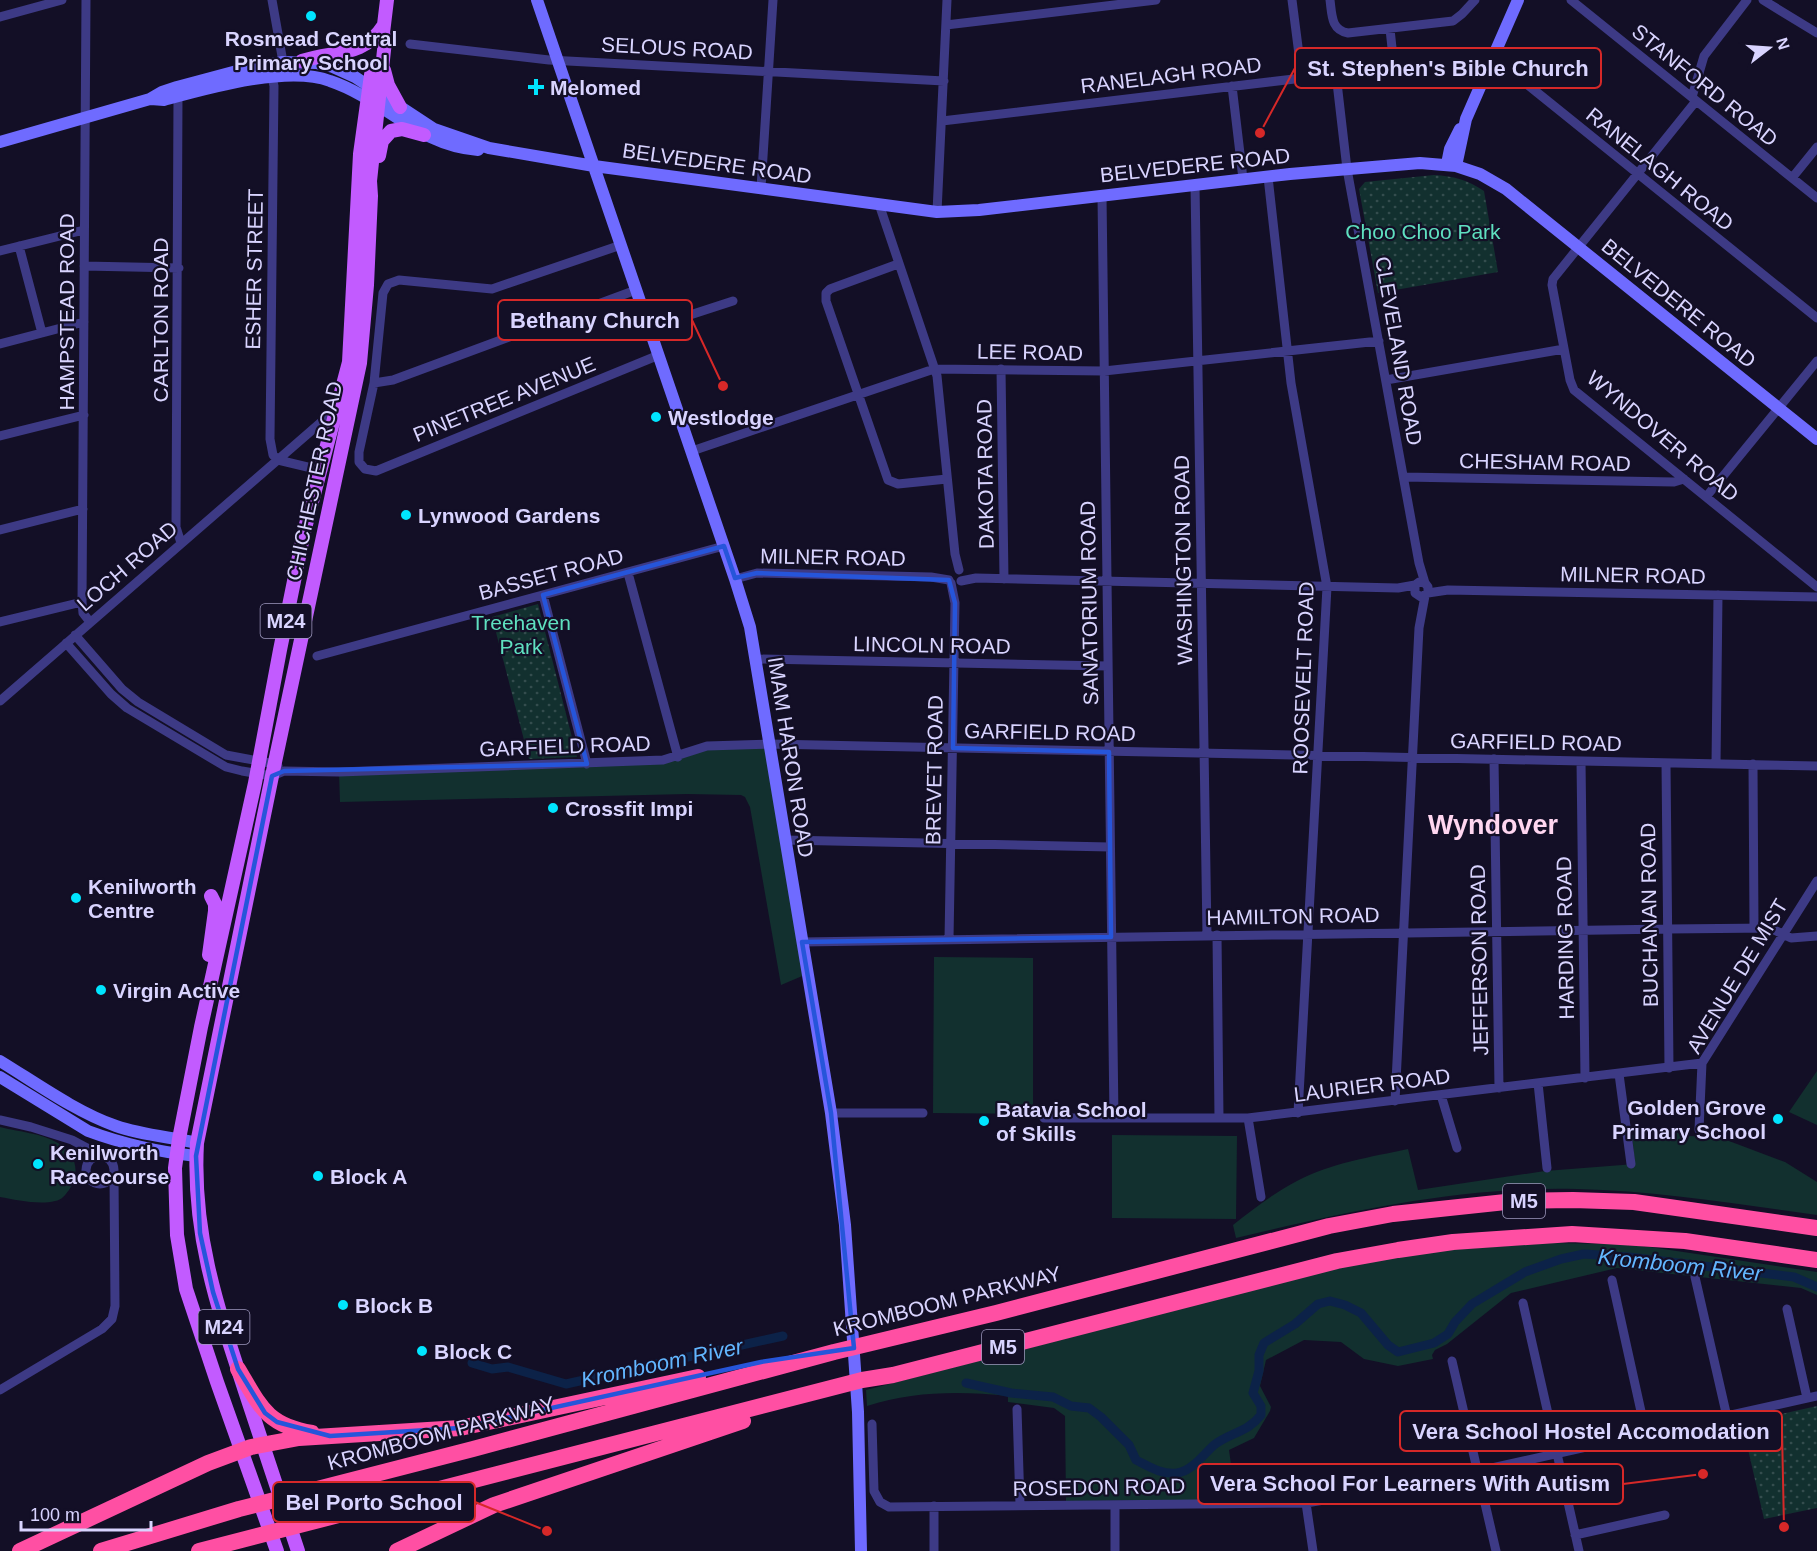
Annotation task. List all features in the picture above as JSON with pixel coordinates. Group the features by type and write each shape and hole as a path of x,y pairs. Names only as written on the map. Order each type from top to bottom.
{"highway":[{"name":"KROMBOOM PARKWAY","path":"101,1551 246,1507 834,1352 996,1313 1329,1226 1393,1214 1515,1201 1623,1202 1817,1228"},
{"name":"M5","path":"199,1551 806,1394 893,1375 1337,1262 1398,1250 1453,1242 1572,1234 1685,1241 1817,1260"},
{"path":"20,1551 208,1463 241,1450 299,1438 460,1428 634,1392 761,1362 834,1352"},
{"path":"238,1369 265,1413 277,1422 330,1436"},
{"path":"400,1550 504,1501 728,1426 893,1375"}],"main road":[{"name":"CHICHESTER ROAD","path":"197,1149 360,363 371,196 373,96 377,45 383,29 387,0"},
{"name":"IMAM HARON ROAD","path":"537,0 750,627 831,1113 846,1235 858,1412 861,1551"},
{"path":"1451,165 1465,121 1518,0"},
{"path":"302,62 327,54 360,48 372,42 383,29"},
{"name":"CHICHESTER ROAD","path":"178,1139 258,767 304,532 338,407 351,348 358,177 385,41 383,29"},
{"path":"382,56 388,86 400,108"},
{"path":"0,142 150,99 162,92 226,73 283,62 320,64 342,70 373,96"},
{"path":"226,73 261,71 272,77"},
{"path":"150,99 164,100 272,77 295,75 321,78 373,96"},
{"name":"BELVEDERE ROAD","path":"373,96 400,108 434,129 489,148 594,166 937,212 979,210 1347,169 1420,163 1451,165 1480,174 1500,185 1817,439"},
{"name":"BELVEDERE ROAD","path":"373,96 424,135 439,142 478,150 489,148"},
{"path":"371,196 381,145 386,135 396,129 424,135"},
{"path":"209,989 206,977 215,911 215,904 211,896"},
{"path":"0,1061 95,1117 127,1130 178,1139 197,1149"},
{"path":"0,1077 88,1131 120,1143 177,1153 197,1149"},
{"name":"M24","path":"178,1139 175,1189 177,1235 186,1289 278,1551"},
{"name":"M24","path":"197,1149 200,1233 204,1256 213,1292 297,1550"}],"street":[{"path":"0,17 62,0"},
{"name":"HAMPSTEAD ROAD","path":"87,0 82,602 83,613 90,622"},
{"path":"272,0 283,62"},
{"path":"761,188 773,0"},
{"path":"937,212 948,0"},
{"path":"946,25 1156,0"},
{"path":"1292,0 1302,78"},
{"path":"1330,0 1333,22 1342,32 1453,21 1462,15 1475,0"},
{"name":"STANFORD ROAD","path":"1571,0 1817,198"},
{"path":"1694,99 1704,56 1747,0"},
{"path":"1763,0 1817,33"},
{"path":"1392,28 1397,66"},
{"name":"SELOUS ROAD","path":"410,44 558,60 944,81"},
{"name":"RANELAGH ROAD","path":"942,121 1487,56 1817,318"},
{"name":"CLEVELAND ROAD","path":"1336,74 1347,169 1404,477 1419,563 1421,589 1395,1101"},
{"name":"ESHER STREET","path":"272,77 274,90 270,439 273,455 278,460"},
{"path":"1232,86 1243,179"},
{"name":"CARLTON ROAD","path":"178,96 176,526 181,543"},
{"name":"WYNDOVER ROAD","path":"1694,99 1638,174 1552,281 1570,383 1574,390 1817,587"},
{"path":"1792,178 1817,147"},
{"name":"ROOSEVELT ROAD","path":"1268,177 1293,395 1328,587 1298,1113"},
{"name":"WASHINGTON ROAD","path":"1195,185 1204,753 1219,1118"},
{"name":"SANATORIUM ROAD","path":"1102,196 1114,1118"},
{"name":"BREVET ROAD","path":"879,204 937,380 955,554 949,939"},
{"path":"0,251 84,230"},
{"path":"621,245 492,289 399,280 388,284 383,292 374,383 393,380 636,290"},
{"path":"19,246 42,333"},
{"path":"898,264 830,289 825,293 826,301 888,480 898,484 947,479"},
{"path":"84,266 179,268"},
{"path":"650,328 733,301"},
{"path":"0,344 84,322"},
{"name":"LEE ROAD","path":"692,451 934,369 1104,371 1379,341"},
{"path":"1386,380 1564,349"},
{"name":"PINETREE AVENUE","path":"374,383 359,452 359,462 369,471 376,471 659,354"},
{"path":"1706,497 1817,361"},
{"name":"DAKOTA ROAD","path":"1001,369 1004,579"},
{"name":"LOCH ROAD","path":"0,701 324,422 338,407"},
{"path":"0,436 84,415"},
{"path":"278,460 320,470"},
{"name":"CHESHAM ROAD","path":"1404,477 1672,482 1684,479"},
{"path":"0,530 83,509"},
{"name":"BASSET ROAD","path":"317,656 724,546"},
{"path":"628,573 678,757"},
{"name":"MILNER ROAD","path":"735,579 753,573 1817,597"},
{"path":"543,595 587,764"},
{"path":"1716,764 1718,595"},
{"path":"0,622 82,602"},
{"name":"GARFIELD ROAD","path":"75,635 129,696 221,752 258,767"},
{"name":"GARFIELD ROAD","path":"66,643 127,708 226,767 339,772 587,764 663,760 707,746 770,744 1817,766"},
{"name":"LINCOLN ROAD","path":"756,659 1108,666"},
{"name":"JEFFERSON ROAD","path":"1494,759 1499,1088"},
{"name":"HARDING ROAD","path":"1581,761 1585,1078"},
{"name":"BUCHANAN ROAD","path":"1666,763 1669,1068"},
{"path":"1753,764 1754,928"},
{"path":"785,840 1110,847"},
{"name":"AVENUE DE MIST","path":"1700,1130 1702,1063 1817,881"},
{"name":"HAMILTON ROAD","path":"802,942 1754,928 1770,928 1791,938 1817,936"},
{"name":"LAURIER ROAD","path":"1044,1119 1248,1118 1702,1063"},
{"path":"1619,1074 1631,1164"},
{"path":"1538,1083 1546,1168"},
{"path":"1442,1095 1457,1148"},
{"path":"831,1113 923,1113"},
{"path":"1248,1118 1261,1197"},
{"path":"0,1120 76,1142 110,1159 114,1164 115,1306 112,1319 96,1333 0,1390"},
{"path":"66,1139 80,1151 90,1181 101,1185 107,1193 113,1216"},
{"path":"86,1165 94,1157 100,1155"},
{"path":"101,1185 114,1176"},
{"path":"1695,1278 1727,1417"},
{"path":"1612,1280 1646,1434"},
{"path":"1523,1303 1579,1551"},
{"path":"1787,1309 1807,1398"},
{"path":"1452,1361 1496,1551"},
{"name":"ROSEDON ROAD","path":"872,1424 874,1491 877,1499 889,1506 1306,1503 1466,1476 1557,1453 1817,1396"},
{"path":"1017,1409 1020,1505"},
{"path":"1306,1503 1313,1551"},
{"path":"1114,1504 1115,1551"},
{"path":"933,1551 934,1506"},
{"path":"1575,1535 1665,1515"}],"highlighted area":[{"path":"724,546 735,578 757,573 949,580 955,603 953,748 1109,752 1111,937 802,942 831,1113 854,1348 761,1362 460,1428 330,1436 277,1422 265,1413 238,1369 213,1292 200,1233 196,1156 272,776 284,771 587,764 543,595"}],"green space":[{"name":"Choo Choo Park","path":"1434,175 1460,179 1484,191 1498,272 1378,293 1359,189 1365,182"},
{"name":"Treehaven Park","path":"538,604 577,757 529,759 492,617"},
{"path":"770,744 807,974 781,985 750,807 745,797 741,795 687,794 340,802 339,772 663,760 698,749"},
{"path":"934,957 1033,958 1033,1114 933,1113"},
{"path":"1817,1071 1817,1125 1789,1112"},
{"name":"Kenilworth Racecourse","path":"0,1127 44,1137 58,1143 69,1152 76,1170 73,1183 63,1197 49,1202 28,1202 0,1197"},
{"path":"1668,1130 1689,1136 1714,1137 1729,1141 1785,1162 1817,1182 1817,1215 1637,1192 1534,1189 1405,1202 1236,1238 1233,1225 1272,1196 1310,1175 1351,1161 1408,1149 1418,1190 1545,1171 1635,1164 1632,1135"},
{"path":"1112,1135 1237,1136 1236,1219 1112,1218"},
{"path":"1553,1243 1650,1247 1817,1272 1817,1295 1801,1288 1617,1268 1511,1293 1447,1344 1435,1350 1432,1355 1433,1359 1398,1366 1364,1359 1341,1342 1304,1340 1266,1360 1260,1386 1271,1407 1270,1411 1254,1438 1229,1450 1236,1500 1066,1501 1065,1416 1054,1408 1008,1402 1008,1396 937,1393 902,1397 867,1406 866,1390 1343,1267 1432,1251"},
{"path":"1817,1406 1817,1508 1764,1519 1742,1423"}],"waterway":[{"name":"Kromboom River","path":"966,1383 1011,1393 1053,1397 1071,1406 1089,1408 1129,1445 1136,1460 1161,1471 1177,1473 1192,1466 1220,1441 1256,1421 1261,1415 1261,1406 1253,1393 1259,1371 1259,1355 1264,1343 1295,1324 1318,1304 1330,1301 1361,1313 1388,1345 1398,1352 1434,1343 1448,1334 1455,1322 1472,1304 1525,1272 1561,1259 1584,1254 1629,1257 1794,1277 1817,1287"},
{"name":"Kromboom River","path":"472,1363 492,1369 508,1367 566,1384 783,1336"}],"place":[{"name":"Rosmead Central Primary School","path":"311,16"},
{"name":"Melomed","path":"536,87"},
{"name":"St. Stephen's Bible Church","path":"1260,133"},
{"name":"Bethany Church","path":"723,386"},
{"name":"Westlodge","path":"656,417"},
{"name":"Lynwood Gardens","path":"406,515"},
{"name":"Crossfit Impi","path":"553,808"},
{"name":"Kenilworth Centre","path":"76,898"},
{"name":"Virgin Active","path":"101,990"},
{"name":"Golden Grove Primary School","path":"1778,1119"},
{"name":"Batavia School of Skills","path":"984,1121"},
{"name":"Kenilworth Racecourse","path":"38,1164"},
{"name":"Block A","path":"318,1176"},
{"name":"Block B","path":"343,1305"},
{"name":"Block C","path":"422,1351"},
{"name":"Vera School For Learners With Autism","path":"1703,1474"},
{"name":"Vera School Hostel Accomodation","path":"1784,1527"},
{"name":"Bel Porto School","path":"547,1531"}],"district":[{"name":"Wyndover","path":"1493,825"}]}
